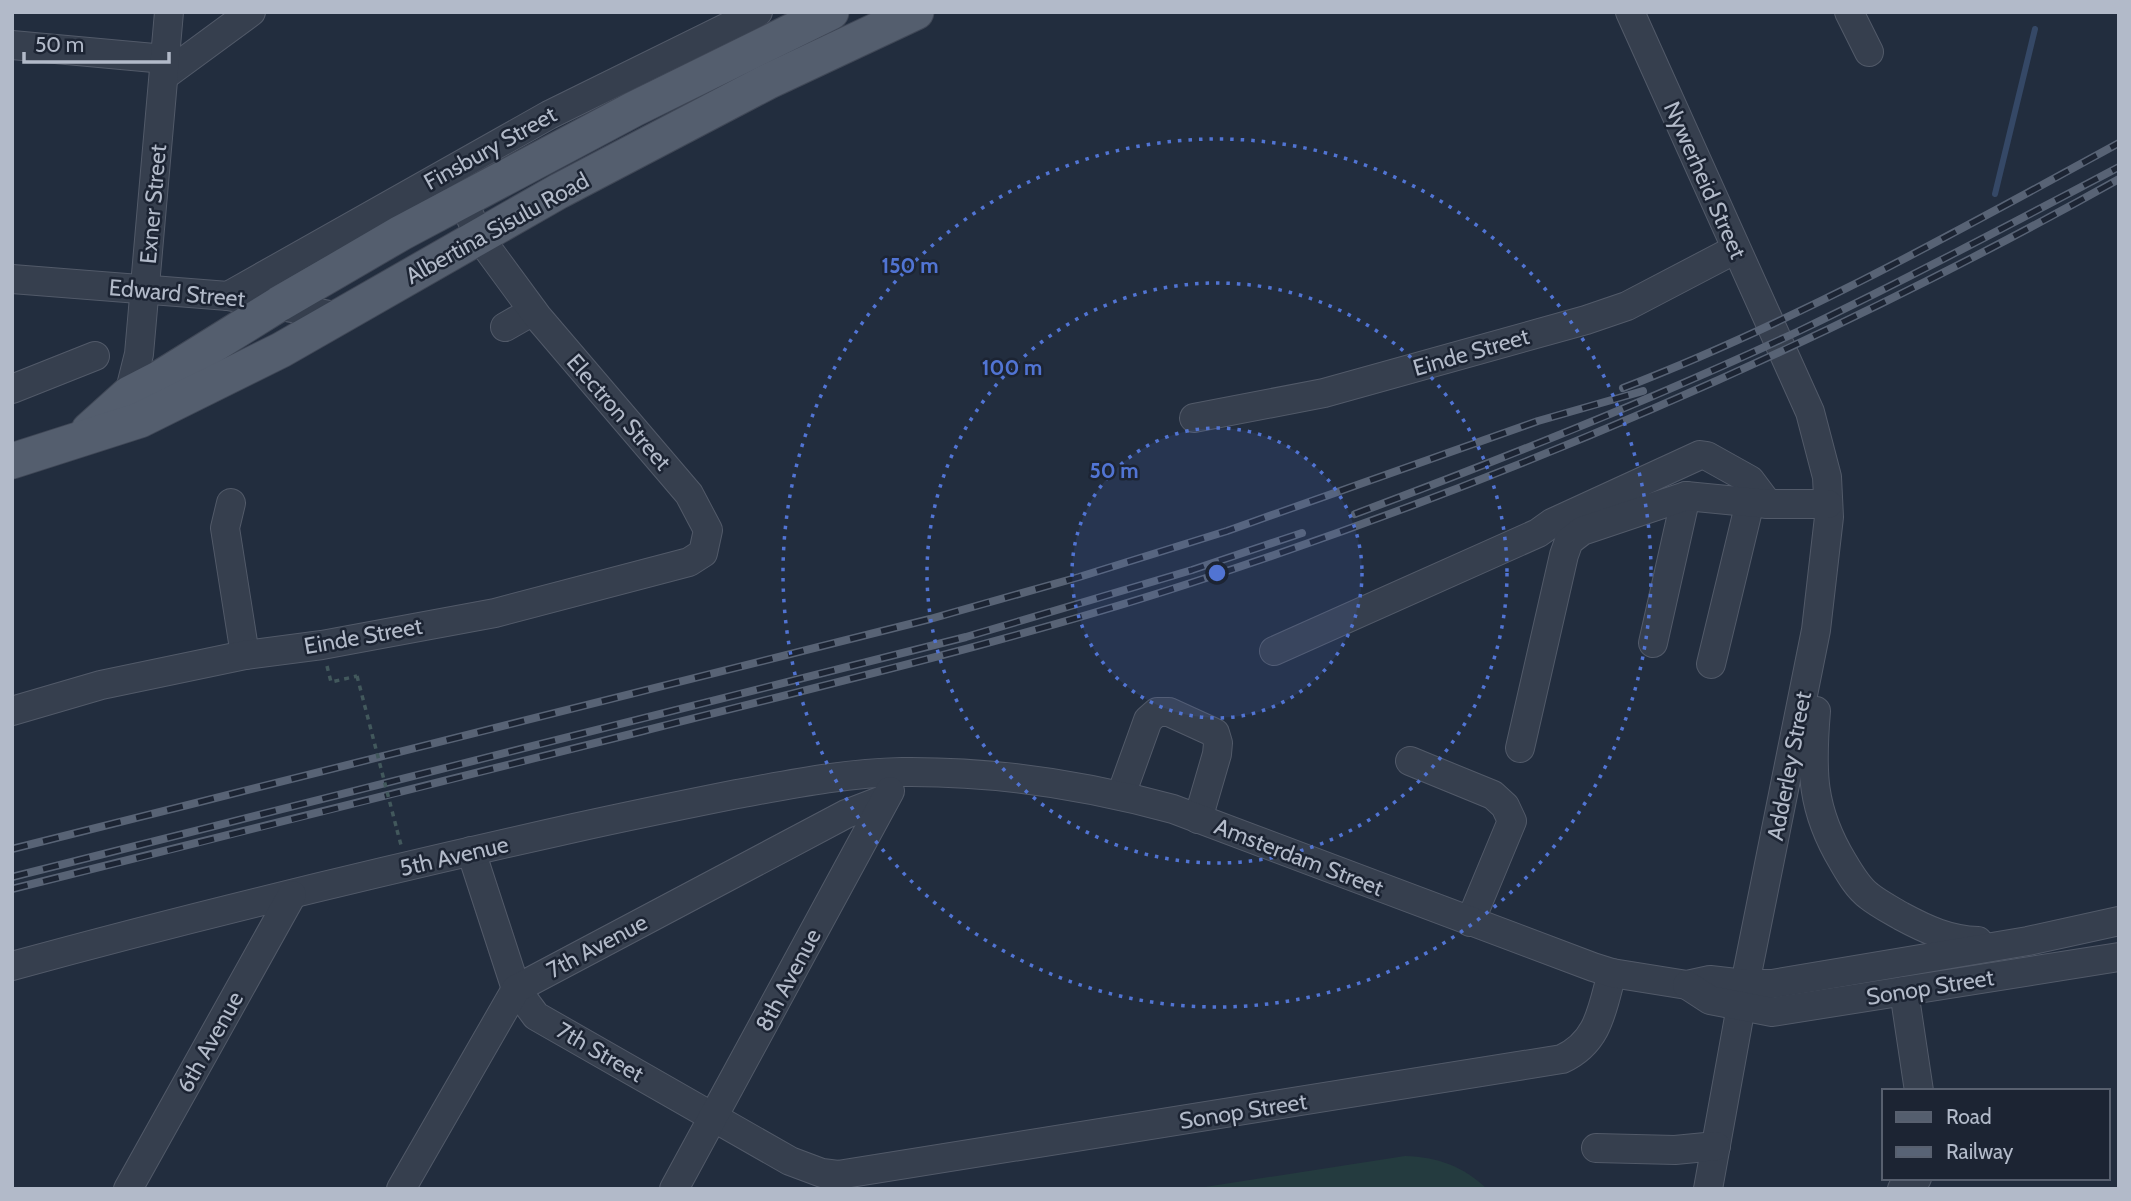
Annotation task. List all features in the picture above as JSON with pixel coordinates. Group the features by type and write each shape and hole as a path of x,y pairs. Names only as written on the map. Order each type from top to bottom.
{"main road":[{"name":"Albertina Sisulu Road","path":"77,440 129,394 160,378 279,304 463,200 634,109 831,12"},
{"name":"Albertina Sisulu Road","path":"12,461 140,420 281,350 559,191 767,82 910,14"}],"street":[{"name":"Exner Street","path":"129,394 139,354 146,289 169,12"},
{"path":"12,45 164,67 251,12"},
{"name":"Finsbury Street","path":"228,296 549,115 758,12"},
{"name":"Nywerheid Street","path":"1630,12 1780,347"},
{"path":"1849,12 1869,52"},
{"name":"Electron Street","path":"463,200 479,237 533,311 689,494 708,530 706,547"},
{"name":"Einde Street","path":"1194,418 1324,393 1586,320 1627,306 1736,250"},
{"name":"Edward Street","path":"13,280 228,296 340,317"},
{"path":"505,327 533,311"},
{"name":"Adderley Street","path":"1708,1189 1743,996 1816,630 1829,510 1824,461 1810,412 1780,347"},
{"path":"12,389 95,356"},
{"path":"1274,651 1538,533 1552,523 1700,455 1707,456 1750,480 1759,503 1711,664"},
{"path":"1521,748 1569,541 1582,531 1686,496 1829,510 1829,604 1812,752 1815,795 1821,822 1852,877 1867,895 1893,912 1938,935 1954,939 1976,942 2028,941"},
{"path":"1653,643 1686,496"},
{"path":"231,503 225,528 245,655"},
{"name":"Einde Street","path":"12,711 102,685 245,655 322,645 495,613 688,562 703,554 706,547"},
{"path":"1121,795 1149,720 1157,712 1170,712 1215,733 1218,743 1198,819"},
{"path":"1410,761 1493,795 1505,806 1512,821 1470,922"},
{"name":"Amsterdam Street","path":"901,772 935,772 1042,782 1121,795 1198,819 1612,973 1687,985 1710,980 1743,996"},
{"name":"8th Avenue","path":"674,1189 901,772"},
{"name":"5th Avenue","path":"12,966 471,851 644,813 803,782 901,772"},
{"name":"7th Avenue","path":"516,989 846,814 885,799"},
{"name":"7th Street","path":"471,851 516,989 536,1016 790,1161 822,1173"},
{"name":"6th Avenue","path":"128,1189 292,895"},
{"name":"Sonop Street","path":"1743,996 1772,984 2028,941 2119,921"},
{"name":"Sonop Street","path":"1743,996 1772,1012 2119,957"},
{"name":"Sonop Street","path":"822,1173 847,1175 1548,1062 1573,1054 1590,1038 1601,1017 1612,973"},
{"path":"401,1189 516,989"},
{"path":"1903,991 1919,1089"},
{"path":"1596,1148 1675,1150 1716,1146"}],"path":[{"path":"331,682 357,676 401,846"}],"green space":[{"path":"1405,1156 1428,1158 1449,1164 1469,1174 1487,1189 1192,1189"}],"waterway":[{"path":"1995,194 2035,29"}],"railway":[{"path":"1623,388 1813,305 1937,242 2119,143"},
{"path":"1355,514 1579,427 1744,356 1880,291 2119,167"},
{"path":"12,889 926,659 1067,621 1206,578 1441,495 1672,400 1898,295 2119,179"},
{"path":"12,849 930,619 1227,531 1538,421 1643,391"},
{"path":"12,877 966,637 1192,570 1302,533"}]}
